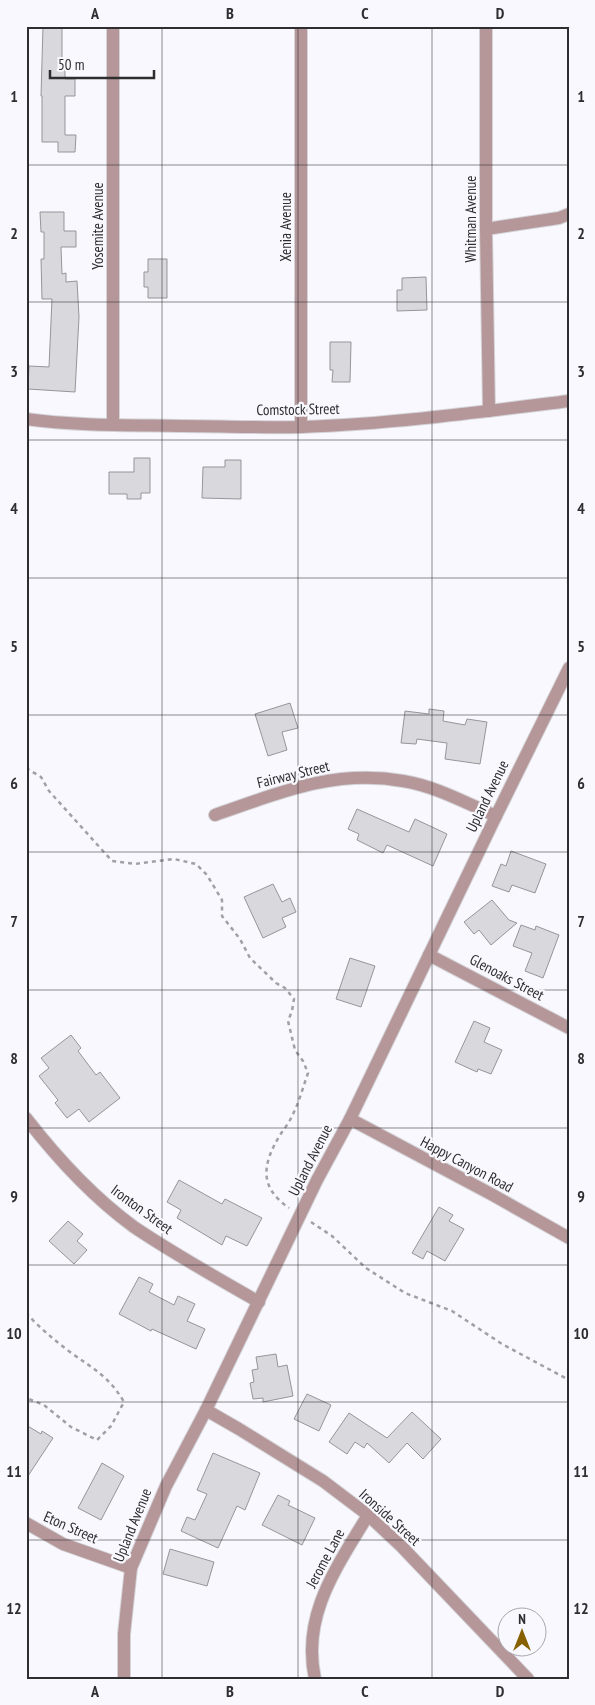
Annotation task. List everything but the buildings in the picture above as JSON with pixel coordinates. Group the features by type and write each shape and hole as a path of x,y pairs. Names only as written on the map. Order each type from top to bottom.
{"street":[{"name":"Yosemite Avenue","path":"113,26 113,425"},
{"name":"Xenia Avenue","path":"301,26 301,427"},
{"name":"Whitman Avenue","path":"486,26 486,229 489,411"},
{"path":"486,229 559,218 569,214"},
{"name":"Comstock Street","path":"26,419 55,423 113,425 301,427 381,422 569,401"},
{"name":"Upland Avenue","path":"124,1679 124,1634 131,1568 166,1486 206,1410 350,1119 569,668"},
{"name":"Fairway Street","path":"214,815 280,792 322,780 356,777 403,781 419,785 496,816"},
{"name":"Glenoaks Street","path":"430,955 569,1028"},
{"name":"Ironton Street","path":"26,1118 46,1144 87,1188 133,1226 205,1272 259,1302"},
{"name":"Happy Canyon Road","path":"350,1119 569,1238"},
{"name":"Ironside Street","path":"206,1410 323,1481 368,1515 402,1547 528,1679"},
{"name":"Jerome Lane","path":"316,1679 313,1667 312,1635 320,1602 330,1578 368,1515"},
{"name":"Eton Street","path":"26,1523 63,1544 131,1568"}],"path":[{"path":"26,768 41,777 49,791 112,861 135,864 174,859 196,864 207,875 222,900 222,916 240,939 250,958 276,983 285,988 294,999 288,1021 295,1050 303,1061 308,1073 292,1116 268,1160 266,1174 271,1191 289,1208"},
{"path":"301,1215 332,1236 366,1268 405,1293 452,1311 502,1344 569,1380"},
{"path":"26,1313 39,1327 62,1346 102,1374 124,1402 111,1426 97,1440 71,1427 44,1405 26,1398"}]}
